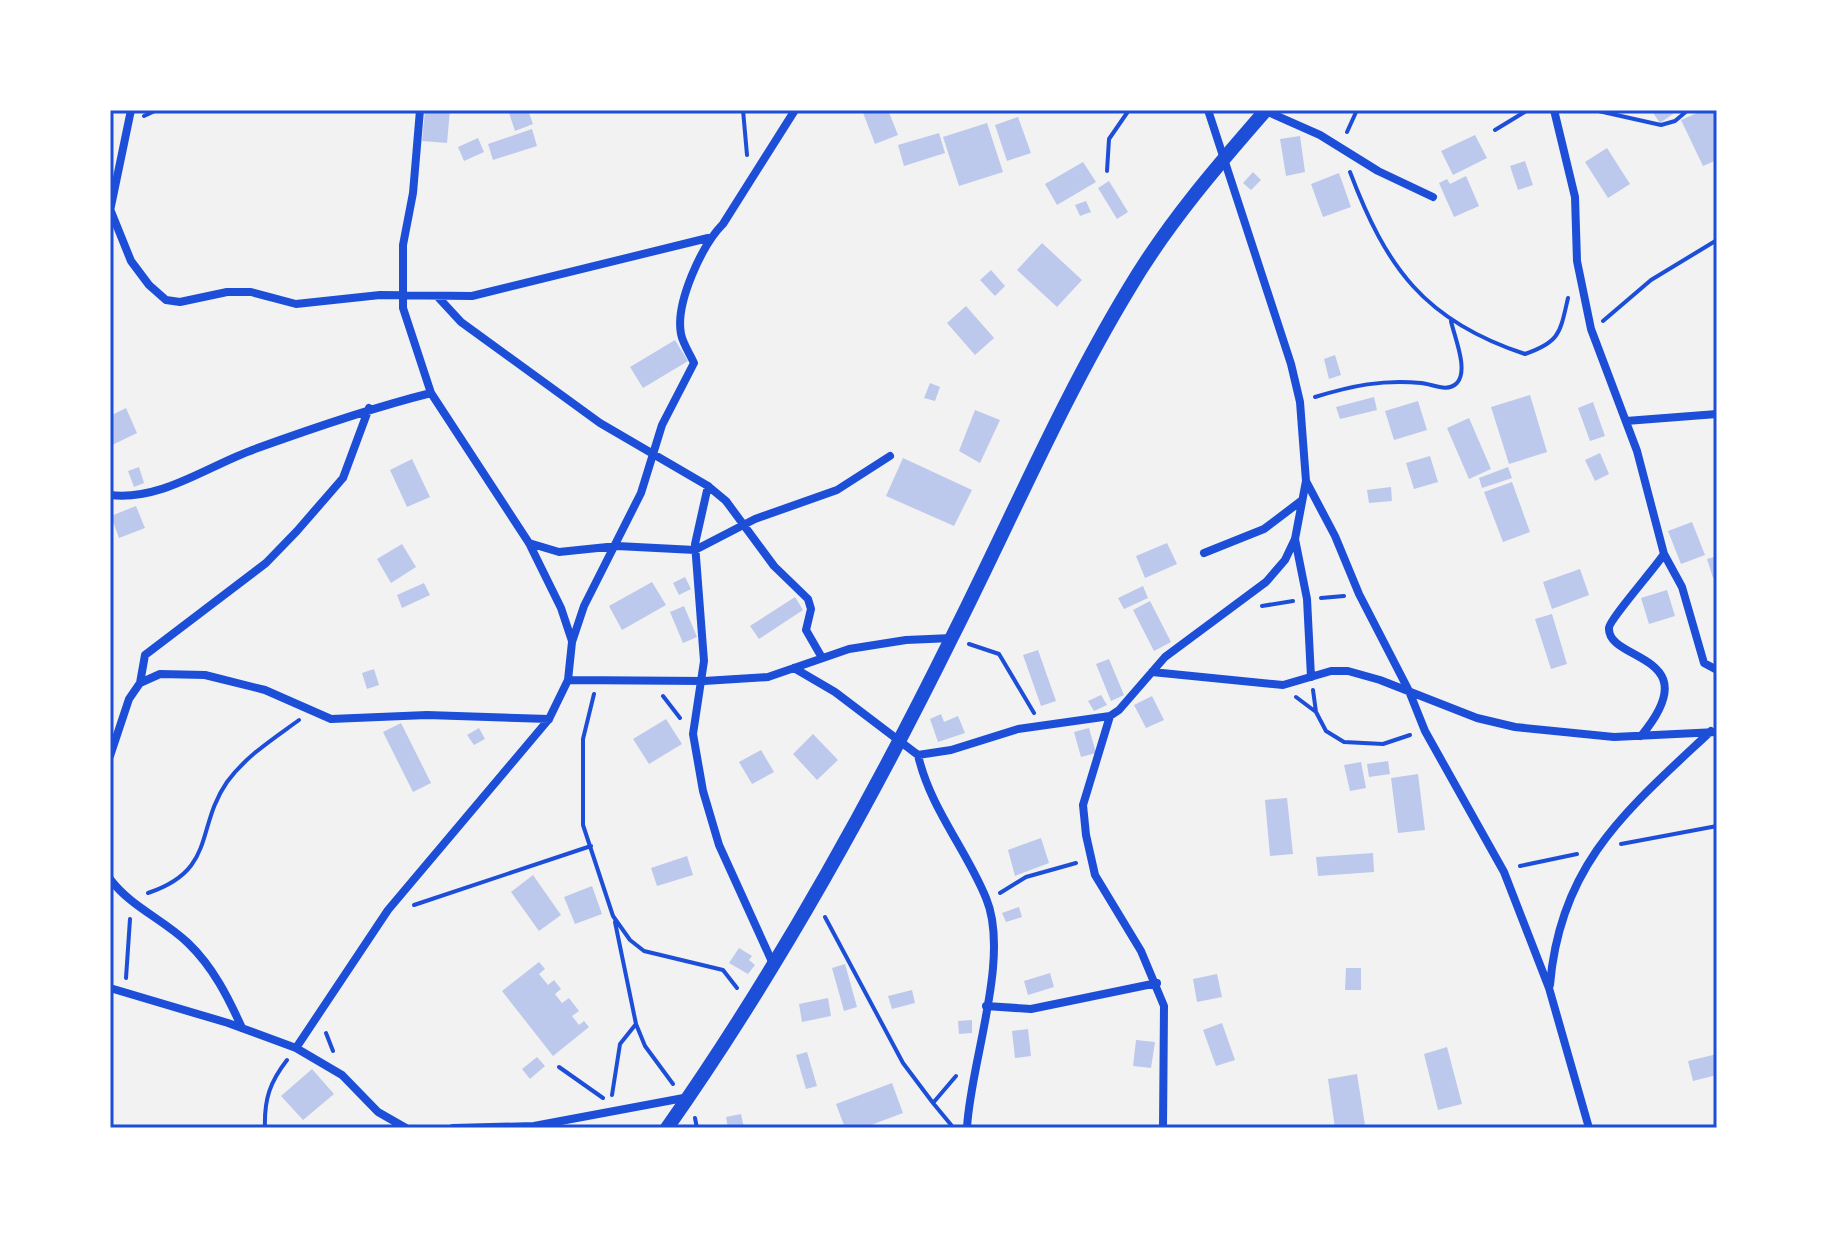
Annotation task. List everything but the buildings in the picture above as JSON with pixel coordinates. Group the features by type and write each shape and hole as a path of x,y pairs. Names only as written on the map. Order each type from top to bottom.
{"street":[{"path":"131,110 110,210 131,261 166,300 180,302 227,292 251,292 296,304 333,298 472,296 708,238"},
{"path":"420,110 413,193 404,235 403,308 431,393 529,543 561,608 572,642"},
{"path":"296,1048 388,910 549,719 568,680 572,642 584,606 617,546 641,493 652,452 694,363 681,335 680,309 708,238 723,224 795,110"},
{"path":"1163,1128 1164,1006 1157,983 1095,875 1083,805 1110,716 1165,657 1266,582 1285,560 1295,539 1306,481 1300,402 1225,154 1208,110"},
{"path":"667,1128 683,1094 775,966 814,897 899,742 1050,435 1131,285 1225,154 1266,110 1343,148 1405,186 1433,197"},
{"path":"1554,110 1575,197 1577,261 1591,329 1626,421 1664,554 1682,587 1704,663 1717,670"},
{"path":"437,296 461,322 600,423 708,486 726,501 759,550 811,604 806,630 821,656"},
{"path":"110,495 145,495 254,449 319,430 369,408 431,393"},
{"path":"110,756 129,699 140,683 145,655 266,563 343,478 369,408"},
{"path":"1626,421 1717,414"},
{"path":"529,543 559,552 617,546 695,550 744,525 837,490 890,456"},
{"path":"1306,481 1335,536 1379,638 1409,691 1425,731 1504,872 1549,988 1589,1128"},
{"path":"708,486 698,520 695,550 703,627 704,681 693,734 703,791 719,845 775,966"},
{"path":"1204,553 1264,529 1302,500"},
{"path":"1295,539 1307,599 1311,677"},
{"path":"1641,736 1661,712 1664,687 1647,658 1617,643 1610,637 1608,626 1650,577 1664,554"},
{"path":"568,680 704,681 768,677 821,656 906,640 952,638"},
{"path":"794,668 835,692 918,755 927,786 987,900 993,936 986,1006 967,1128"},
{"path":"1152,672 1283,685 1348,671 1492,723 1564,734 1641,736 1714,731"},
{"path":"140,683 160,674 205,675 265,690 309,712 351,721 427,715 549,719"},
{"path":"918,755 1041,724 1110,716"},
{"path":"1549,988 1560,922 1594,850 1623,815 1714,731"},
{"path":"110,879 127,900 187,942 214,972 243,1029"},
{"path":"986,1006 1031,1009 1157,983"},
{"path":"110,988 296,1048 342,1075 378,1112 406,1128"},
{"path":"453,1128 534,1126 601,1116 683,1094"}],"path":[{"path":"743,110 748,182"},
{"path":"1107,171 1109,139 1129,110"},
{"path":"1357,110 1343,148 1381,245 1427,303 1451,321 1525,354 1545,348 1560,334 1569,294"},
{"path":"1495,130 1528,110"},
{"path":"1594,110 1661,125 1675,121 1688,110"},
{"path":"1591,329 1619,311 1651,280 1717,240"},
{"path":"1300,402 1358,383 1424,383 1446,388 1456,384 1460,377 1460,360 1451,321"},
{"path":"952,638 999,654 1041,724"},
{"path":"649,679 693,734"},
{"path":"599,680 583,739 583,825 613,916 636,1024 645,1046 683,1094"},
{"path":"1283,685 1316,712 1326,731 1344,742 1383,744 1425,731"},
{"path":"123,992 130,940 127,900 168,887 189,870 204,846 226,783 249,757 309,712"},
{"path":"1655,838 1717,826"},
{"path":"388,910 433,902 592,846"},
{"path":"987,900 1026,877 1090,859"},
{"path":"814,897 903,1063 953,1128"},
{"path":"613,916 630,940 644,951 723,970 737,985 738,996"},
{"path":"318,1012 342,1075"},
{"path":"601,1116 611,1098 620,1044 636,1024"},
{"path":"265,1128 264,1103 273,1079 296,1048"},
{"path":"933,1103 962,1069"}]}
